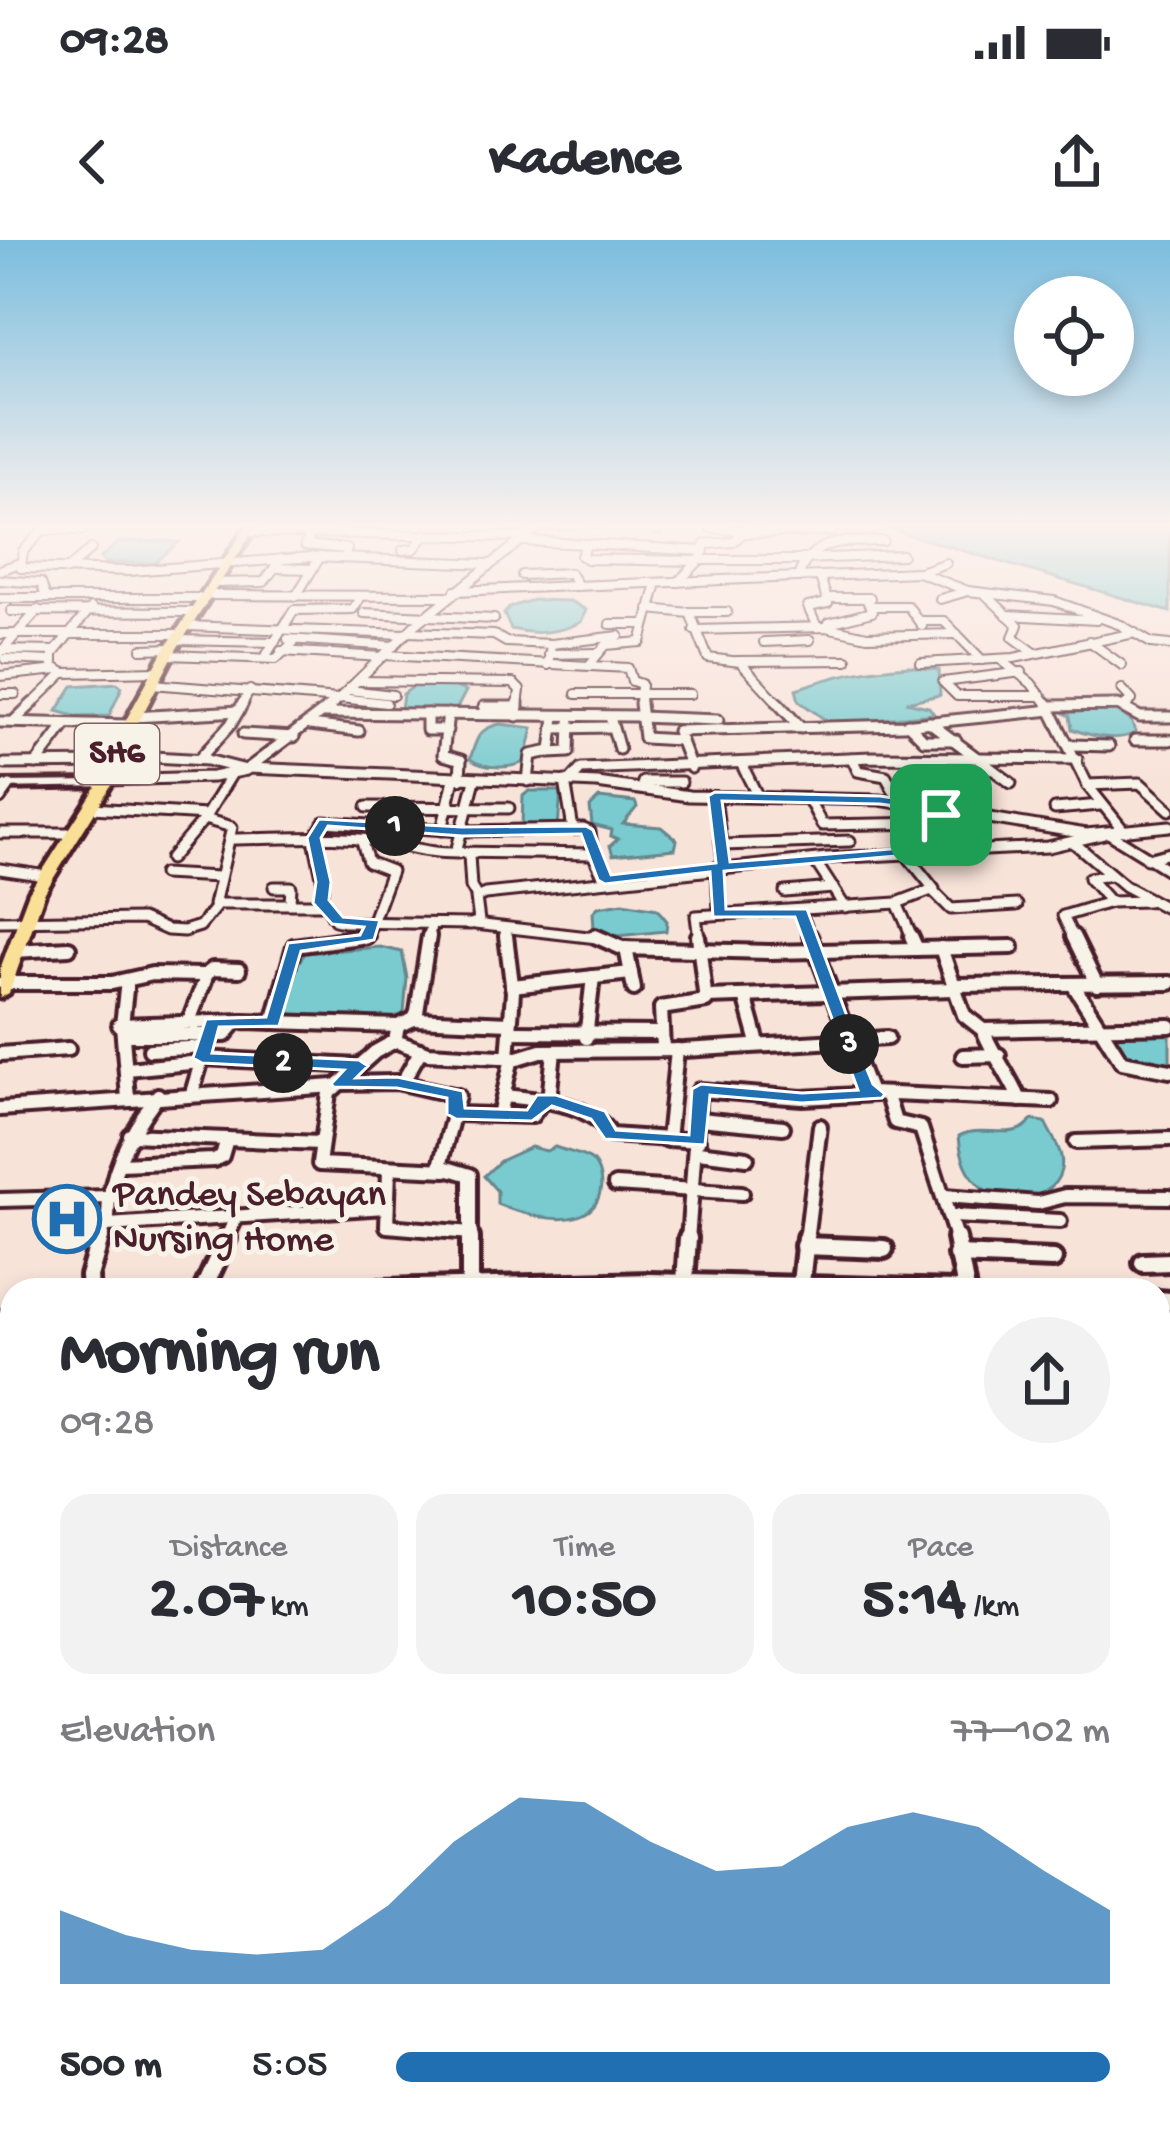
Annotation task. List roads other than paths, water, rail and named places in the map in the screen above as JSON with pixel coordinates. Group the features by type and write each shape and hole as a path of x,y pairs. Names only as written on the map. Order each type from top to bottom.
{"main road":[{"name":"SH6","path":"2,988 25,920 47,875 92,808 132,721 196,612"}],"street":[{"path":"1,654 36,612"},
{"path":"13,722 57,664 72,630 87,612"},
{"path":"104,626 113,612"},
{"path":"125,630 138,612"},
{"path":"141,612 180,636 254,658 279,659 296,640"},
{"path":"267,654 293,612"},
{"path":"590,664 608,644 641,642 648,612"},
{"path":"688,612 709,658 847,660"},
{"path":"707,612 727,613"},
{"path":"810,612 816,625"},
{"path":"694,630 802,628 869,612"},
{"path":"913,612 928,635"},
{"path":"1004,612 1019,627 1012,637 1035,653"},
{"path":"1084,612 1135,633 1170,656"},
{"path":"348,631 364,613 494,616"},
{"path":"0,800 5,785 231,775 247,769 324,713 428,614"},
{"path":"1007,615 1044,616 1058,622 1105,620"},
{"path":"920,621 942,621 982,659"},
{"path":"610,623 641,629"},
{"path":"816,625 863,636 957,634"},
{"path":"0,634 104,626 220,641 394,646"},
{"path":"220,641 225,626"},
{"path":"142,649 225,626 283,626 457,634 556,651 598,653"},
{"path":"767,661 764,641 773,628"},
{"path":"802,628 822,661"},
{"path":"254,658 286,651 475,658 556,651 641,629"},
{"path":"72,630 125,630"},
{"path":"921,663 1000,659 1135,633"},
{"path":"423,658 426,651 444,649 457,634"},
{"path":"914,635 956,680"},
{"path":"764,641 810,640"},
{"path":"1089,641 1122,665"},
{"path":"1155,644 1170,645"},
{"path":"1,654 34,650 57,664"},
{"path":"14,676 34,650"},
{"path":"556,651 568,664 628,668 632,681 640,684 639,716 649,740"},
{"path":"556,651 568,664"},
{"path":"1,654 250,690 390,699"},
{"path":"1000,659 1022,672 1041,695 1072,745 1087,785 1124,831"},
{"path":"737,661 801,728"},
{"path":"0,676 57,664"},
{"path":"1022,672 944,682 957,696 1041,695"},
{"path":"359,681 520,690 517,711"},
{"path":"378,715 401,683"},
{"path":"482,711 484,686"},
{"path":"324,713 517,711 554,722 611,722 639,716 801,728 1124,706 1132,700 1122,688"},
{"path":"199,759 239,711 250,690"},
{"path":"0,694 15,694"},
{"path":"576,694 690,694"},
{"path":"1124,706 1140,717 1170,717"},
{"path":"0,722 132,721 239,711"},
{"path":"427,714 427,730 447,730"},
{"path":"442,830 461,760 443,755 448,714"},
{"path":"691,768 677,731 720,720"},
{"path":"549,753 554,722"},
{"path":"528,781 531,755 568,752 570,722"},
{"path":"611,722 618,746 679,740"},
{"path":"929,722 1010,783"},
{"path":"36,764 66,724"},
{"path":"310,724 359,731"},
{"path":"908,724 923,740 957,740"},
{"path":"849,726 850,758 858,771 887,777 900,802"},
{"path":"244,734 294,737"},
{"path":"1135,740 1170,740"},
{"path":"1072,745 1109,746"},
{"path":"568,781 581,769 674,769 850,758 1077,759"},
{"path":"5,764 199,759 247,769 568,781 689,796 900,802 1066,832 1107,834 1170,871"},
{"path":"742,765 758,797"},
{"path":"674,769 689,796"},
{"path":"363,823 371,774"},
{"path":"170,859 205,817 231,775"},
{"path":"475,780 462,831 471,887 477,897 475,924"},
{"path":"568,781 573,829"},
{"path":"608,784 681,782"},
{"path":"1087,785 1140,783 1170,810"},
{"path":"715,796 722,844 719,914"},
{"path":"808,798 819,824 930,823 950,808"},
{"path":"1055,809 1100,806"},
{"path":"368,807 509,808"},
{"path":"0,921 142,919 167,931 200,926 214,905 231,825 205,817 92,808"},
{"path":"321,903 323,882 314,838 324,822 462,831 590,832 593,854 605,880"},
{"path":"930,823 937,849"},
{"path":"840,824 860,857"},
{"path":"477,897 720,867 1073,842 1170,826"},
{"path":"531,830 535,854"},
{"path":"1,835 76,832"},
{"path":"230,839 314,838 402,845 414,853 593,854"},
{"path":"722,844 850,841"},
{"path":"273,1022 294,946 361,943 374,923 391,871 368,862 362,842"},
{"path":"1073,842 1148,902 1170,910"},
{"path":"765,845 768,864"},
{"path":"905,853 952,909 1017,905"},
{"path":"1147,859 1170,853"},
{"path":"815,861 845,907"},
{"path":"0,869 47,875"},
{"path":"163,874 218,877"},
{"path":"1110,875 1089,878 1110,902"},
{"path":"274,887 291,887 290,902"},
{"path":"785,892 833,888"},
{"path":"668,1140 670,1050 662,1033 661,1008 702,1004 706,998 694,918 897,903 933,891"},
{"path":"1097,985 1063,916 1110,902 1148,902"},
{"path":"214,905 321,903 328,905 338,921 475,924 602,937 610,946 626,948 815,951 1012,946"},
{"path":"897,903 917,949"},
{"path":"801,913 866,1087 881,1095 895,1122 921,1128 952,1216 963,1278"},
{"path":"431,924 414,1019 337,1085 320,1143 322,1167 446,1170 470,1175 470,1278"},
{"path":"499,1115 510,1058 512,986 505,928"},
{"path":"14,951 69,948"},
{"path":"626,948 634,989"},
{"path":"941,948 964,1016 983,1030 1020,1100"},
{"path":"189,1021 204,976 213,969 239,970"},
{"path":"512,986 631,973"},
{"path":"2,988 127,981 152,974 204,976"},
{"path":"585,1049 593,977"},
{"path":"127,981 122,1030 128,1098"},
{"path":"706,998 1170,983"},
{"path":"1074,986 1099,1030 1127,1065 1170,1071"},
{"path":"746,996 758,1043"},
{"path":"414,1019 662,1033"},
{"path":"189,1021 206,1045"},
{"path":"122,1030 189,1021"},
{"path":"127,1070 206,1045 226,1035 236,1022 397,1034 421,1050 510,1058 585,1049 670,1050 887,1038"},
{"path":"983,1030 1170,1027"},
{"path":"122,1030 359,1066"},
{"path":"150,1050 206,1045"},
{"path":"192,1093 206,1045"},
{"path":"0,1054 68,1049"},
{"path":"402,1084 410,1062 421,1050"},
{"path":"456,1114 535,1115 546,1100 554,1051"},
{"path":"963,1056 999,1055"},
{"path":"0,1109 158,1095 402,1084 456,1094 456,1114 441,1162 446,1170"},
{"path":"681,1278 701,1089 802,1098 881,1095 1051,1101"},
{"path":"89,1278 130,1135 158,1095"},
{"path":"504,1096 546,1100 598,1115 604,1131 611,1135 668,1140 747,1158"},
{"path":"699,1119 782,1127"},
{"path":"801,1278 820,1126"},
{"path":"130,1135 320,1143"},
{"path":"120,1164 214,1160 222,1156 227,1139"},
{"path":"1076,1142 1170,1143"},
{"path":"389,1170 386,1223 391,1228 471,1233"},
{"path":"615,1185 742,1193"},
{"path":"945,1196 1038,1203 1065,1196 1170,1197"},
{"path":"0,1200 110,1197"},
{"path":"105,1223 386,1207"},
{"path":"209,1278 237,1216"},
{"path":"952,1216 1060,1221"},
{"path":"804,1246 884,1249"},
{"path":"958,1255 1053,1259"},
{"path":"1143,1263 1170,1262"}],"water":[{"path":"585,612 581,622 538,632 511,629 504,614"},
{"path":"909,666 939,670 940,695 906,702 929,707 934,714 831,724 799,701 796,689 811,684"},
{"path":"117,683 122,687 109,716 78,717 57,711 73,686"},
{"path":"453,686 466,691 456,710 401,709 403,694 413,687"},
{"path":"1116,709 1131,721 1136,733 1112,738 1088,734 1072,729 1070,716 1064,713"},
{"path":"500,724 533,728 525,762 497,767 470,759 482,732"},
{"path":"529,791 561,791 558,828 522,825 523,796"},
{"path":"599,798 635,802 637,807 623,824 661,827 677,840 675,849 613,855 610,846 618,839 611,836 612,830 592,825 590,807"},
{"path":"623,903 657,909 667,921 666,931 618,936 594,929 593,912 598,907"},
{"path":"380,947 402,952 407,978 404,1013 391,1022 296,1019 288,1010 291,1002 284,1000 292,971 305,953"},
{"path":"1170,1034 1170,1069 1123,1059 1110,1036"},
{"path":"1032,1120 1045,1122 1061,1156 1060,1174 1050,1188 1016,1200 979,1185 966,1165 959,1136 1017,1130"},
{"path":"531,1147 546,1151 555,1147 593,1162 601,1186 597,1202 587,1212 558,1219 497,1204 497,1191 484,1176 500,1161"}],"place":[{"name":"Pandey Sebayan Nursing Home","path":"67,1219"}]}
